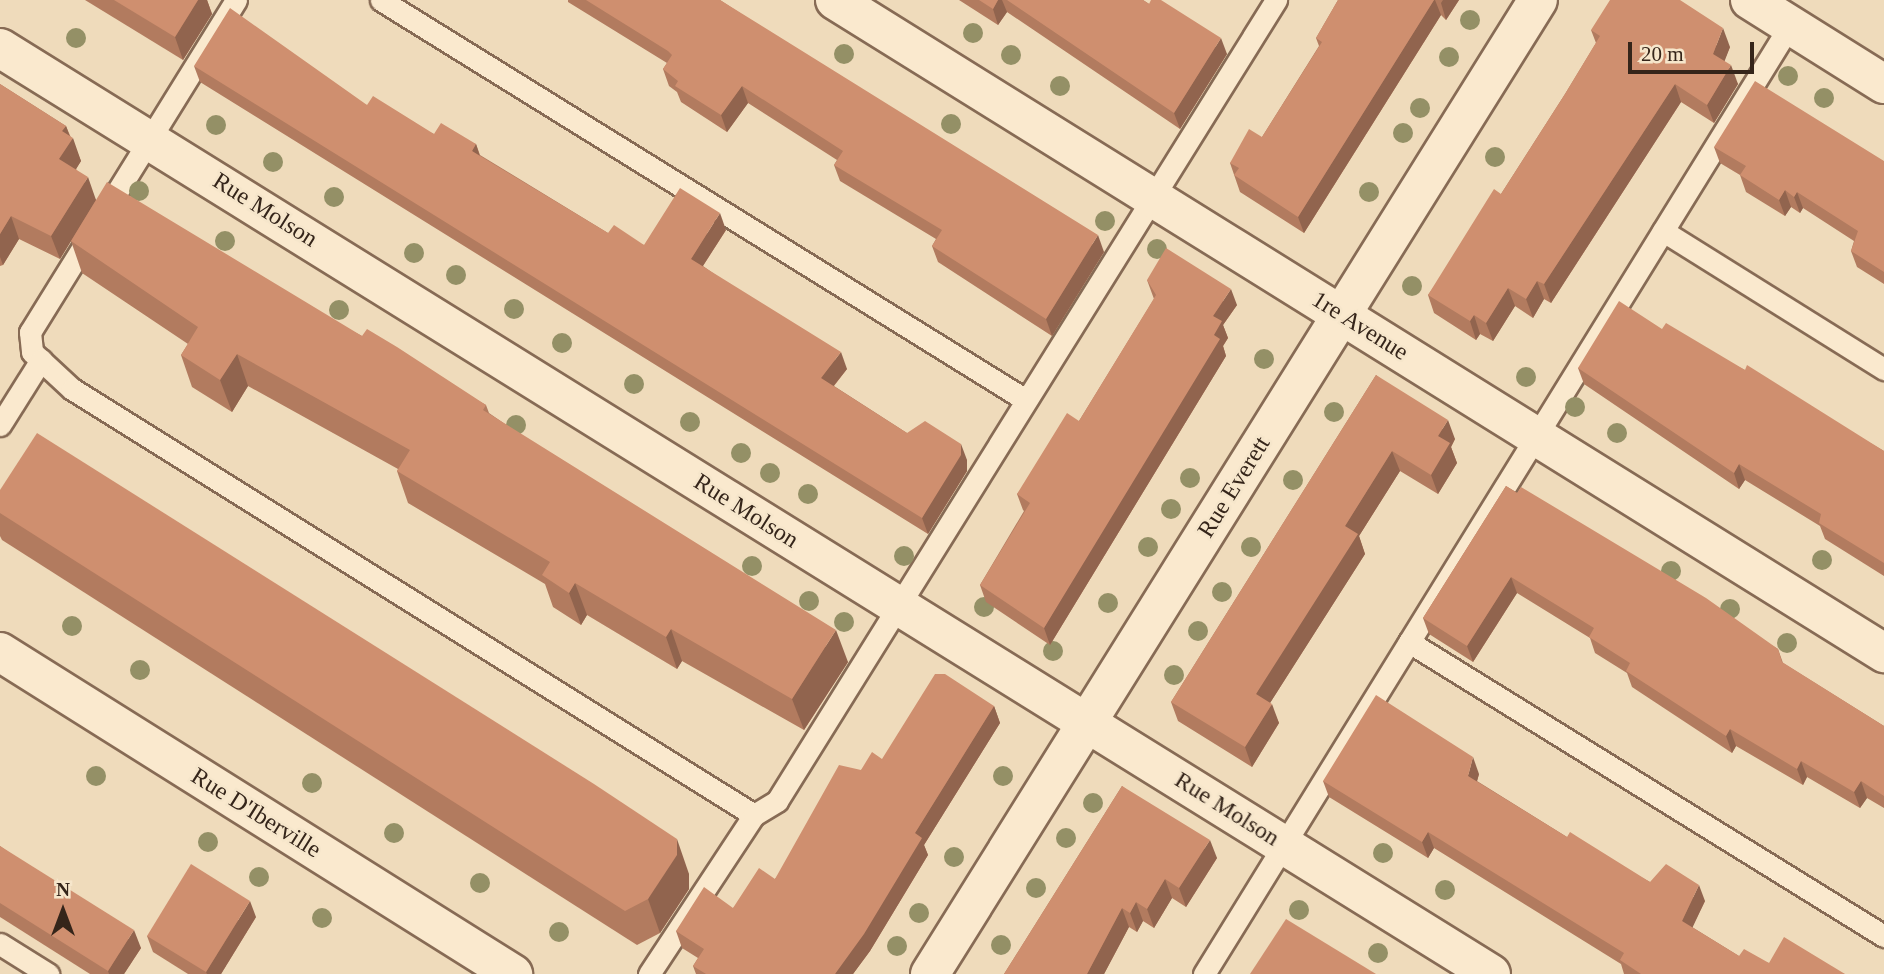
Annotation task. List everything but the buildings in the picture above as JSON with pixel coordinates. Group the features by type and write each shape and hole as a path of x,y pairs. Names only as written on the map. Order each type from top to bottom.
{"street":[{"name":"1re Avenue","path":"835,0 1884,653"},
{"name":"Rue Everett","path":"930,974 1538,0"},
{"path":"1750,0 1884,84"},
{"name":"Rue Molson","path":"0,48 150,138 1491,974"},
{"name":"Rue D'Iberville","path":"0,652 513,974"}],"lane":[{"path":"236,0 30,332 29,344 41,360 72,388 754,815"},
{"path":"381,0 1026,400"},
{"path":"649,974 754,815 777,801 1276,0"},
{"path":"1204,974 1282,843 1790,25"},
{"path":"1663,231 1884,369"},
{"path":"0,425 41,360"},
{"path":"1409,642 1884,936"},
{"path":"0,944 48,974"}]}
